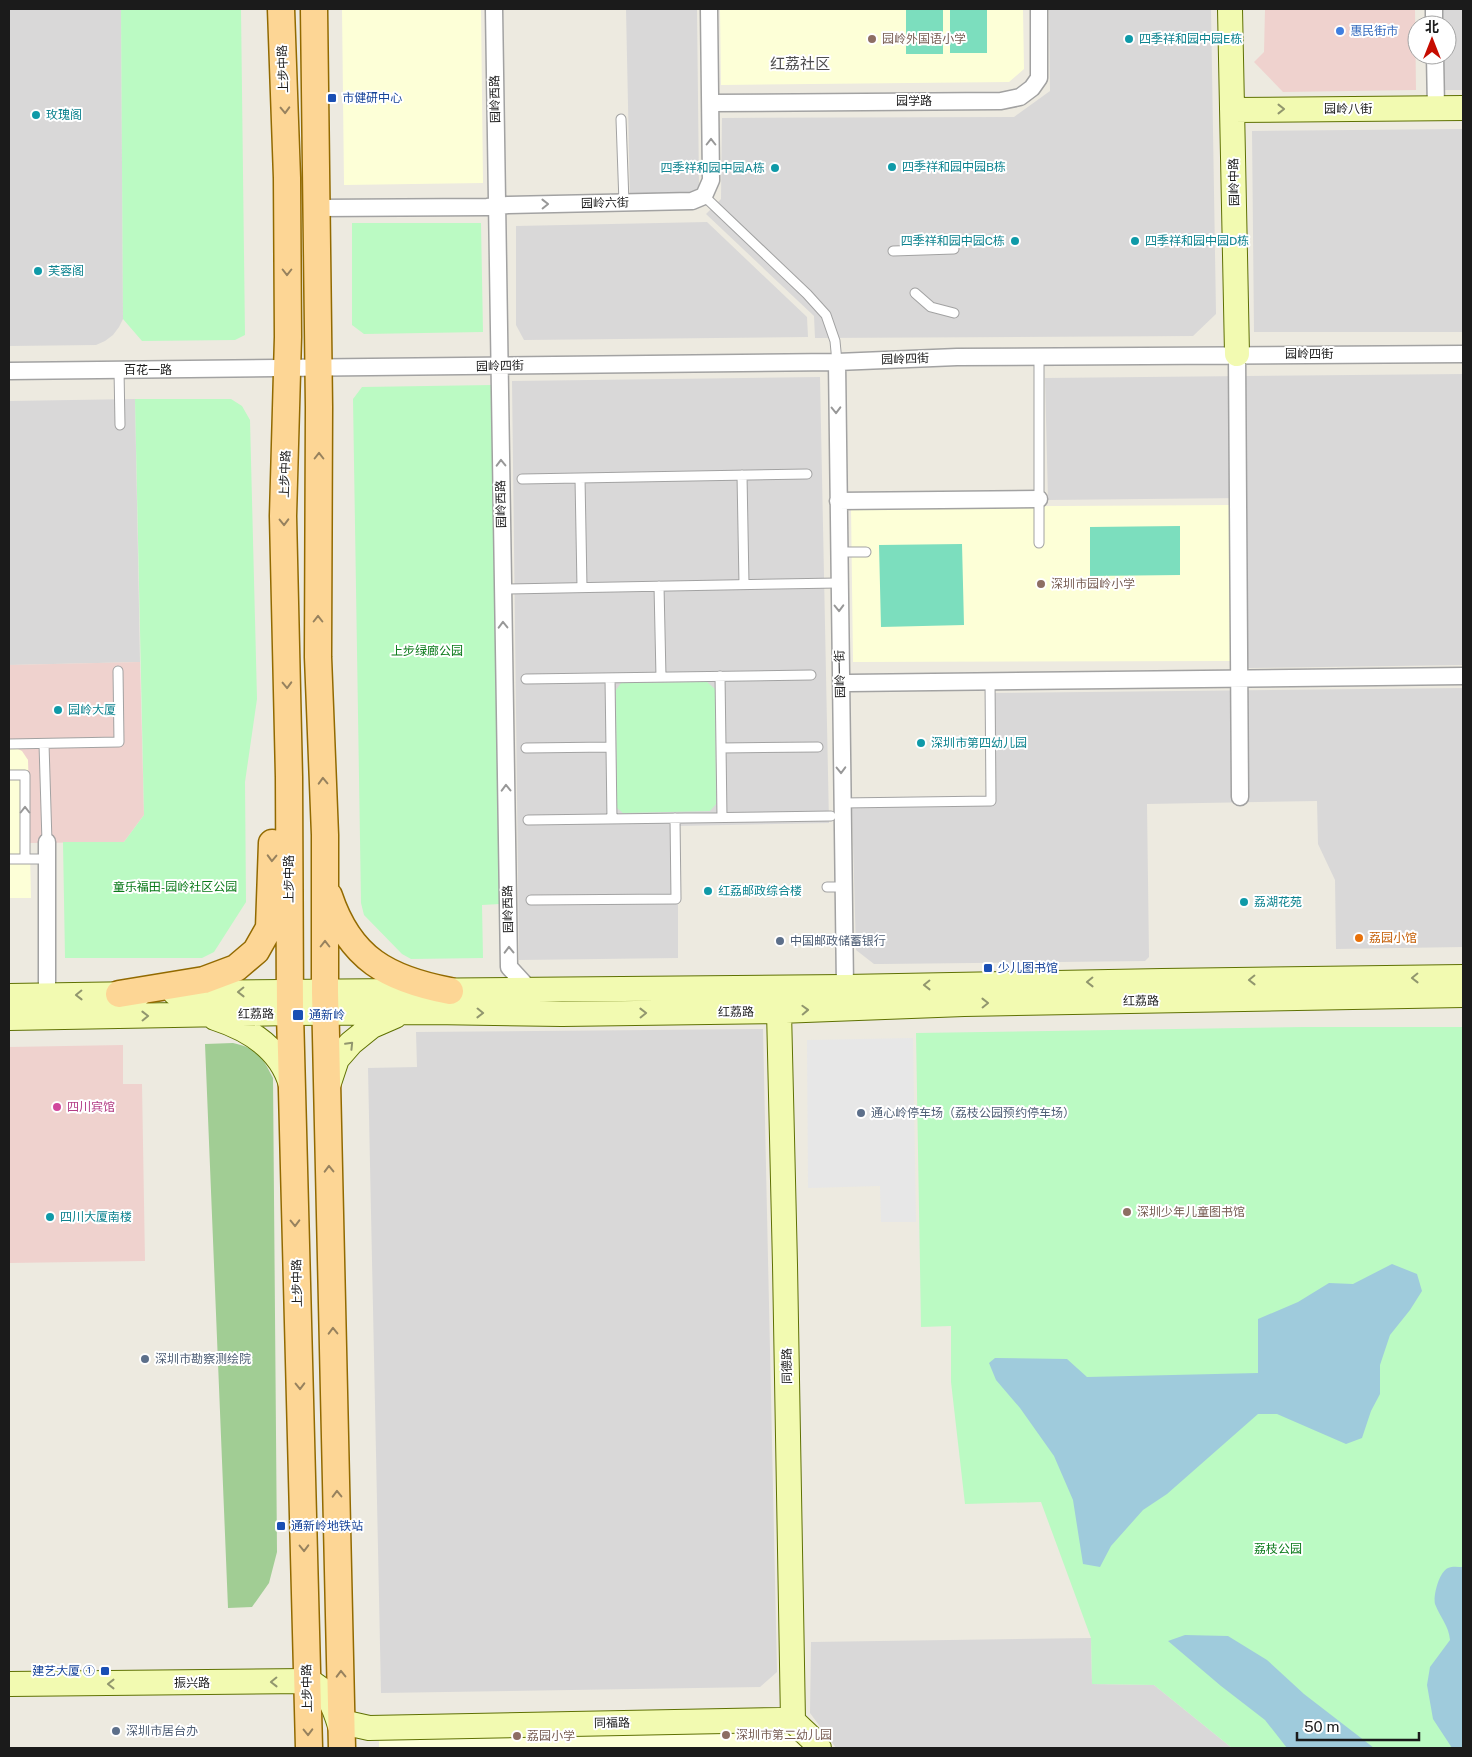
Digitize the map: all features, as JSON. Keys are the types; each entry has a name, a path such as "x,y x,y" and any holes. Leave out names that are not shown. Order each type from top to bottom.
{"main road":[{"name":"上步中路","path":"281,9 287,178 287,369 284,516 289,777 290,1002 308,1748"},
{"path":"314,9 318,368 318,656 325,878 342,1735"},
{"name":"园岭中路","path":"1230,9 1237,354"},
{"name":"园岭八街","path":"1232,110 1463,108"},
{"path":"119,994 204,980 236,968 256,951 269,928 273,836 289,777"},
{"path":"325,878 330,900 340,923 352,941 368,958 381,968 399,977 450,991"},
{"name":"红荔路","path":"326,1003 450,991 1463,977"},
{"name":"红荔路","path":"9,996 119,994 326,1003 432,1012 562,1014 779,1011 964,1004 1463,996"},
{"name":"红荔路","path":"9,1018 201,1015 290,1002"},
{"name":"同德路","path":"779,1011 793,1721"},
{"path":"328,1087 337,1060 352,1043 372,1026 397,1016 432,1012"},
{"path":"201,1015 234,1025 262,1042 282,1063 292,1087"},
{"path":"307,1681 317,1685 334,1705 342,1735"},
{"name":"振兴路","path":"9,1684 307,1681"},
{"path":"793,1721 819,1748"},
{"name":"同福路","path":"342,1735 369,1728 793,1721"}],"street":[{"name":"园岭西路","path":"494,9 509,967 530,991"},
{"path":"704,196 711,180 709,9"},
{"name":"园学路","path":"711,103 1000,101 1020,97 1032,88 1039,78 1039,9"},
{"path":"1434,65 1436,108"},
{"name":"园岭六街","path":"317,208 692,201 704,196"},
{"path":"1237,354 1240,797"},
{"name":"园岭四街","path":"318,368 837,362 957,357 1463,354"},
{"name":"园岭一街","path":"837,362 842,802 835,887 845,987"},
{"name":"百花一路","path":"9,371 318,368"},
{"path":"838,501 1039,499"},
{"path":"849,683 1463,676"},
{"path":"47,850 47,995"}],"lane":[{"path":"621,119 624,203"},
{"path":"704,196 807,294 826,315 835,341 837,362"},
{"path":"893,251 954,250"},
{"path":"915,293 931,307 954,313"},
{"path":"1039,357 1039,543"},
{"path":"119,370 120,425"},
{"path":"522,479 807,474"},
{"path":"742,475 744,584"},
{"path":"580,478 582,588"},
{"path":"838,552 866,552"},
{"path":"503,589 838,582"},
{"path":"658,586 661,677"},
{"path":"9,744 119,742 118,671"},
{"path":"526,679 811,675"},
{"path":"720,676 722,817"},
{"path":"610,678 612,819"},
{"path":"842,802 992,801 990,681"},
{"path":"9,859 25,859 47,850 44,744"},
{"path":"526,748 611,747"},
{"path":"721,748 818,747"},
{"path":"9,775 25,775 25,859"},
{"path":"528,820 831,816"},
{"path":"531,900 676,899 675,818"}],"shaded area":[{"path":"9,9 121,9 123,319 113,335 96,345 9,346"},
{"path":"342,9 481,9 483,183 344,185"},
{"path":"626,9 697,9 699,186 687,201 630,201"},
{"name":"园岭外国语小学","path":"720,9 1023,9 1024,69 1009,82 721,85"},
{"path":"1049,9 1211,9 1216,314 1193,336 815,338 814,316 706,214 721,199 722,118 1014,117 1050,91"},
{"name":"惠民街市","path":"1265,9 1415,9 1415,15 1407,15 1407,65 1416,65 1416,90 1283,92 1254,62 1264,52"},
{"path":"1441,9 1463,9 1463,90 1442,90 1441,65 1457,65 1457,15 1441,15"},
{"path":"1463,129 1463,332 1254,332 1252,131"},
{"path":"707,222 807,317 808,337 524,340 516,325 516,226"},
{"path":"1463,374 1463,665 1245,668 1242,498 1048,500 1045,378"},
{"path":"820,377 829,823 678,826 678,958 519,960 512,381"},
{"path":"135,399 140,662 9,665 9,401"},
{"name":"深圳市园岭小学","path":"1230,505 1230,661 853,662 851,507"},
{"name":"园岭大厦","path":"140,662 144,815 124,842 30,843 28,760 9,747 9,665"},
{"path":"1463,688 1463,947 1336,949 1335,880 1318,844 1317,801 1147,804 1149,957 1145,961 874,964 856,950 852,807 995,805 993,693"},
{"path":"9,747 22,751 28,760 31,898 9,898"},
{"path":"763,1029 777,1672 760,1687 381,1693 368,1068 417,1067 416,1032"},
{"name":"通心岭停车场（荔枝公园预约停车场）","path":"913,1038 916,1222 881,1222 880,1186 808,1188 807,1040"},
{"path":"123,1045 123,1084 142,1084 145,1261 9,1263 9,1047"},
{"path":"1091,1638 1092,1684 1154,1685 1232,1748 836,1748 810,1713 811,1642"},
{"name":"荔园小学","path":"787,1721 807,1748 379,1748 379,1725"}],"green space":[{"path":"121,9 241,9 245,335 235,340 142,341 123,319"},
{"path":"906,9 943,9 943,54 906,54"},
{"path":"950,9 987,9 987,53 950,53"},
{"path":"352,223 481,223 483,332 364,334 352,325"},
{"name":"上步绿廊公园","path":"492,385 500,904 482,905 483,958 411,959 402,954 364,915 361,903 353,399 362,387"},
{"name":"童乐福田-园岭社区公园","path":"135,399 231,399 242,406 250,420 257,699 245,782 246,902 214,952 202,958 65,958 63,842 124,842 144,815"},
{"path":"1180,526 1180,575 1090,576 1090,527"},
{"path":"962,544 964,625 881,627 879,545"},
{"path":"707,682 715,689 716,804 710,811 623,813 617,808 616,690 621,683"},
{"name":"荔枝公园","path":"1303,1027 1463,1027 1463,1748 1232,1748 1154,1685 1092,1684 1091,1638 1041,1502 965,1504 951,1382 951,1326 921,1327 916,1033"},
{"path":"233,1043 249,1048 258,1054 273,1078 277,1552 269,1583 252,1607 228,1608 205,1044"}],"water":[{"path":"1392,1264 1417,1274 1422,1291 1390,1335 1380,1365 1380,1394 1371,1411 1362,1438 1346,1444 1277,1414 1258,1414 1167,1494 1143,1510 1111,1546 1100,1567 1083,1564 1073,1500 1054,1456 1020,1408 996,1380 989,1363 995,1358 1067,1359 1087,1377 1258,1373 1258,1319 1298,1302 1329,1283 1353,1284"},
{"path":"1463,1567 1463,1748 1452,1748 1433,1719 1427,1685 1430,1667 1450,1640 1446,1626 1435,1604 1437,1584 1442,1574 1448,1568"},
{"path":"1185,1635 1228,1636 1267,1660 1304,1694 1374,1748 1287,1748 1265,1720 1168,1641"}],"place":[{"name":"惠民街市","path":"1340,31"},
{"name":"园岭外国语小学","path":"872,39"},
{"name":"四季祥和园中园E栋","path":"1129,39"},
{"name":"市健研中心","path":"332,98"},
{"name":"玫瑰阁","path":"36,115"},
{"name":"四季祥和园中园B栋","path":"892,167"},
{"name":"四季祥和园中园A栋","path":"775,168"},
{"name":"四季祥和园中园C栋","path":"1015,241"},
{"name":"四季祥和园中园D栋","path":"1135,241"},
{"name":"芙蓉阁","path":"38,271"},
{"name":"深圳市园岭小学","path":"1041,584"},
{"name":"园岭大厦","path":"58,710"},
{"name":"深圳市第四幼儿园","path":"921,743"},
{"name":"红荔邮政综合楼","path":"708,891"},
{"name":"荔湖花苑","path":"1244,902"},
{"name":"荔园小馆","path":"1359,938"},
{"name":"中国邮政储蓄银行","path":"780,941"},
{"name":"少儿图书馆","path":"988,968"},
{"name":"通新岭","path":"298,1015"},
{"name":"四川宾馆","path":"57,1107"},
{"name":"通心岭停车场（荔枝公园预约停车场）","path":"861,1113"},
{"name":"深圳少年儿童图书馆","path":"1127,1212"},
{"name":"四川大厦南楼","path":"50,1217"},
{"name":"深圳市勘察测绘院","path":"145,1359"},
{"name":"通新岭地铁站","path":"281,1526"},
{"name":"建艺大厦 ①","path":"105,1671"},
{"name":"深圳市居台办","path":"116,1731"},
{"name":"深圳市第二幼儿园","path":"726,1735"},
{"name":"荔园小学","path":"517,1736"}],"district":[{"name":"红荔社区","path":"800,63"}]}
